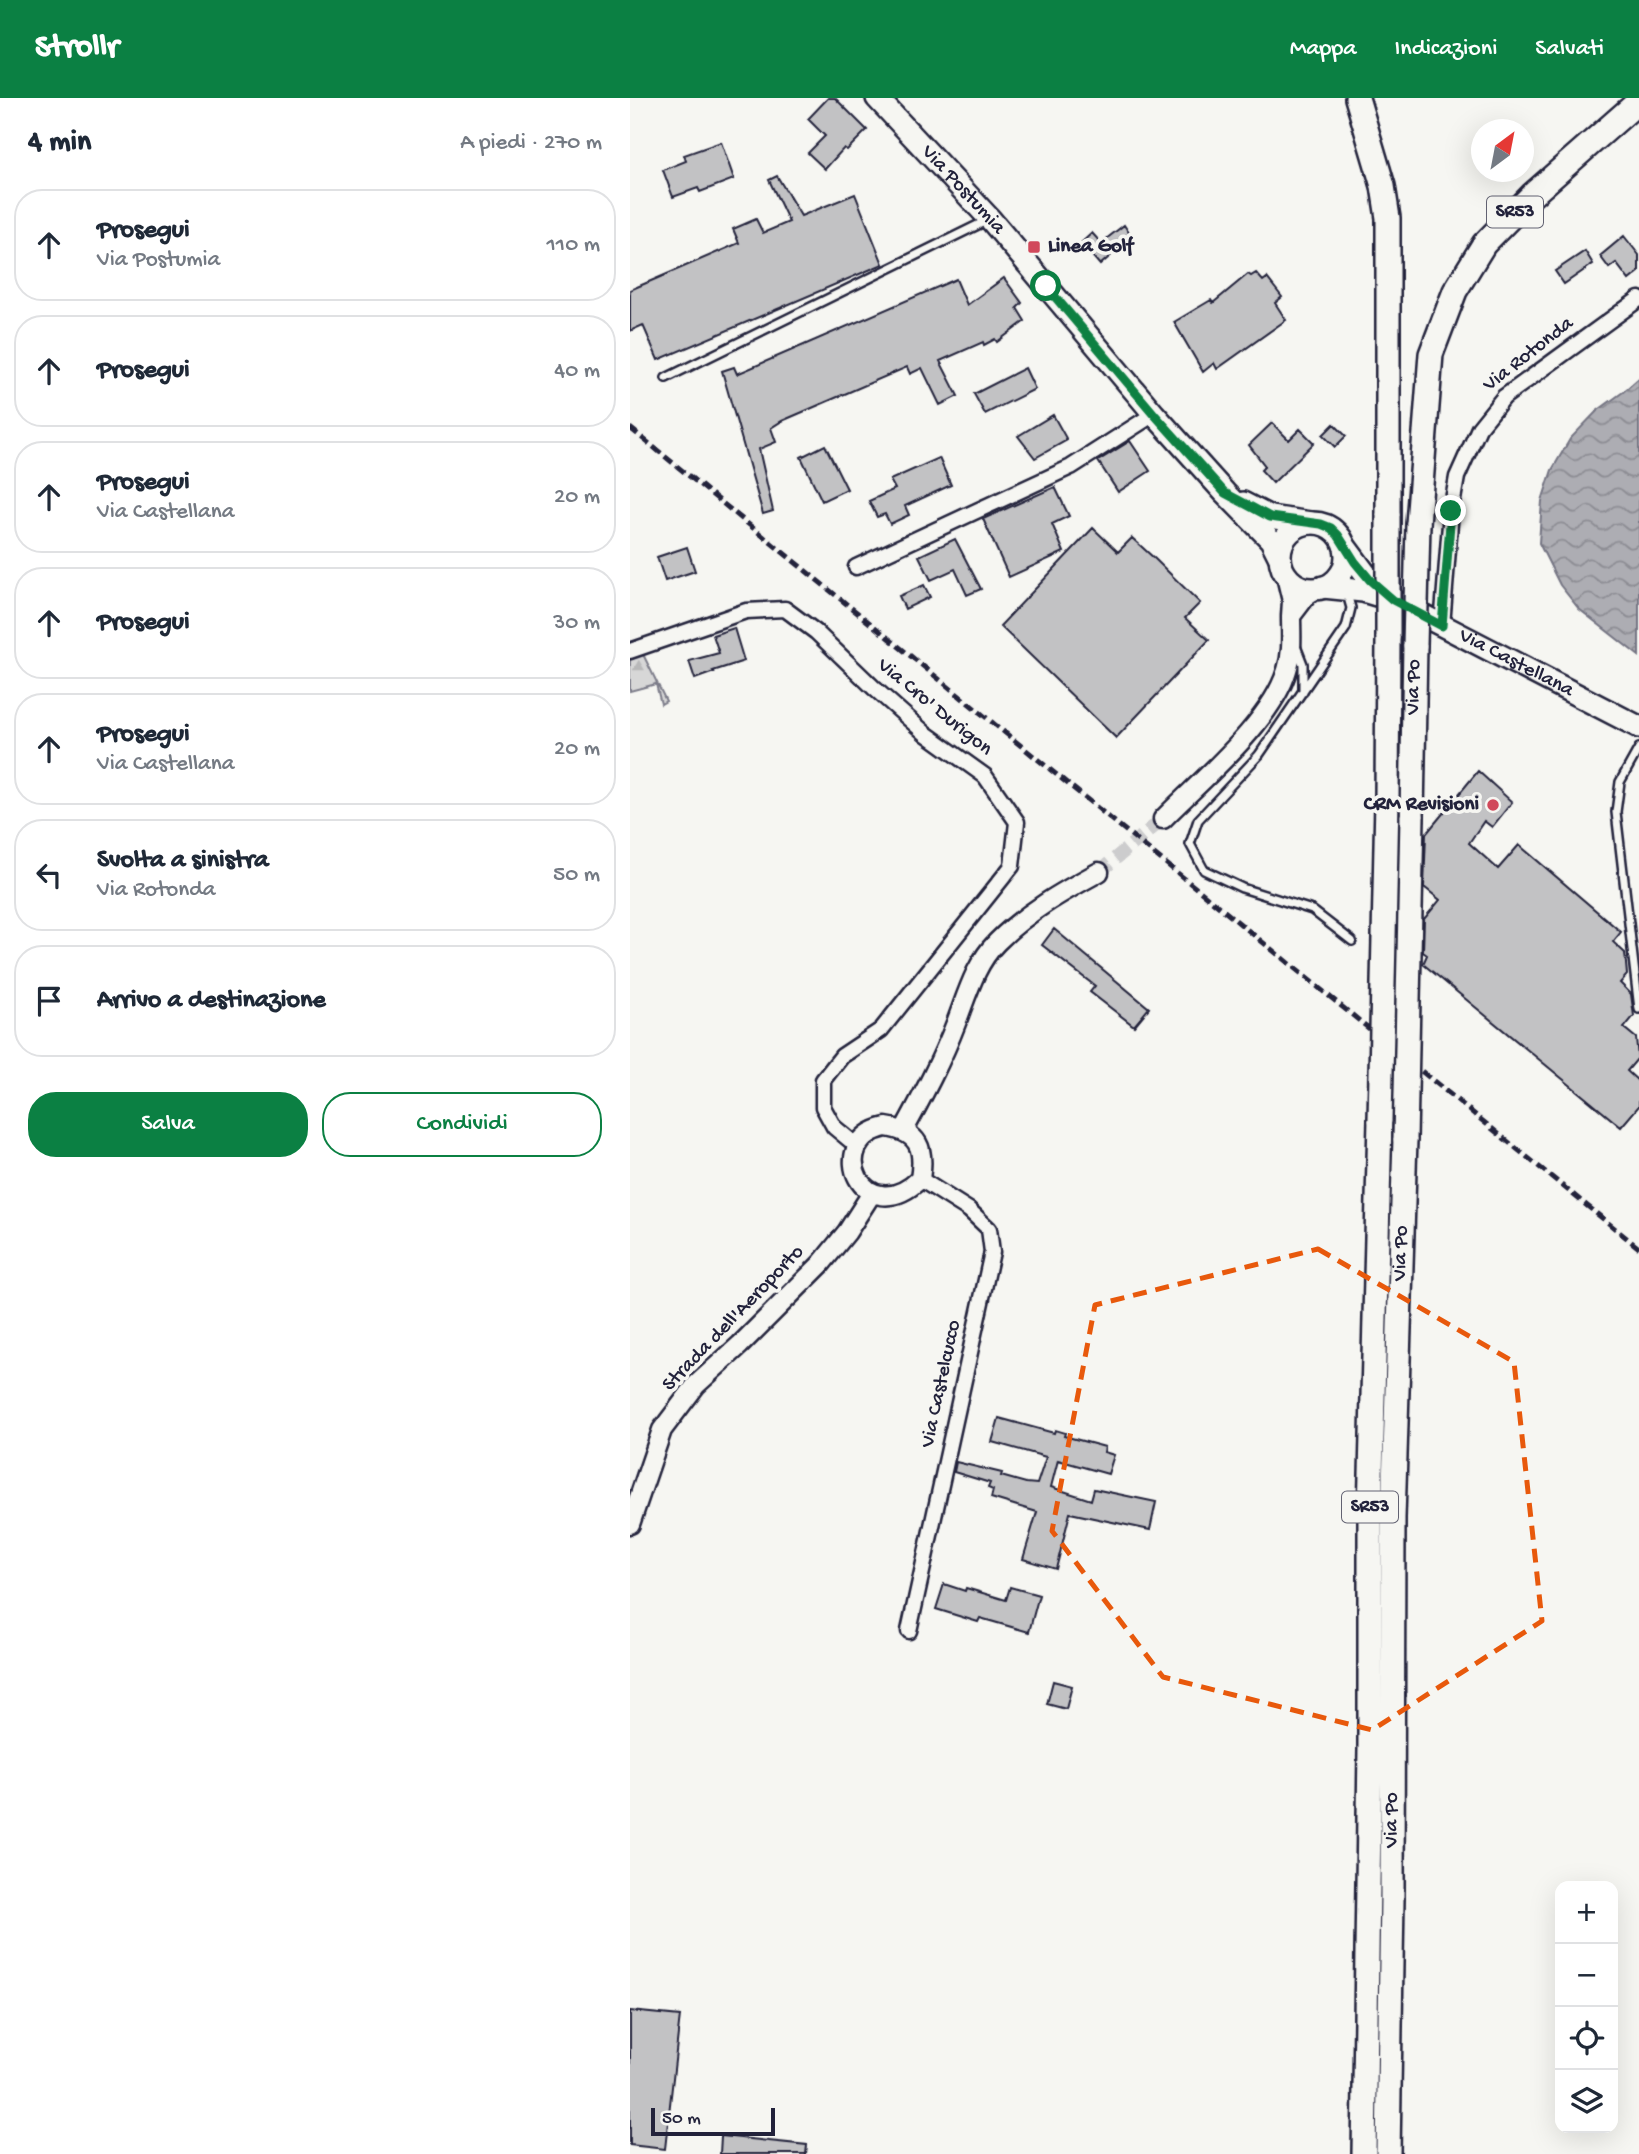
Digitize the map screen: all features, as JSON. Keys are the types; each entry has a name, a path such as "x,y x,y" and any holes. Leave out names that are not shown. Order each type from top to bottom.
{"highway":[{"name":"Via Po","path":"1357,98 1383,186 1388,218 1387,800 1370,1514 1370,1789 1364,2154"},
{"name":"Via Po","path":"1388,2154 1393,1518 1405,1139 1418,524 1431,354 1455,291 1483,244 1531,195 1639,101"}],"main road":[{"name":"Via Postumia","path":"877,98 990,219 1154,414 1271,540 1283,567"},
{"path":"1225,493 1270,517 1331,528 1370,580 1393,600"},
{"path":"1311,523 1300,526 1285,539 1283,567 1302,587 1327,588 1393,600"},
{"path":"1327,588 1345,565 1343,544"},
{"name":"Via Castellana","path":"1393,600 1639,727"}],"street":[{"name":"Via Rotonda","path":"1442,626 1451,511 1457,477 1479,428 1504,397 1639,299"},
{"path":"856,567 1071,467 1154,414"},
{"path":"1163,819 1266,712 1283,682 1291,652 1292,601 1283,567"},
{"path":"1291,625 1307,596 1327,588"},
{"name":"Via Cro' Durigon","path":"630,651 747,611 785,609 816,632 925,733 985,776 1017,822 1012,866 881,1030 842,1056 823,1080 822,1107 834,1127 857,1146"},
{"path":"904,1130 951,1035 971,981 995,943 1041,904 1099,872"},
{"path":"886,1127 904,1130 917,1143 922,1154 920,1180 904,1193 894,1196 883,1197 872,1193 863,1186 853,1167 857,1146 864,1136 874,1130 886,1127"},
{"name":"Via Castelcucco","path":"909,1632 992,1252 989,1229 969,1210 920,1180"},
{"name":"Strada dell'Aeroporto","path":"630,1524 662,1430 696,1385 821,1264 847,1232 872,1193"}],"lane":[{"path":"666,378 990,219"},
{"path":"1327,588 1347,593 1351,615 1346,628 1259,755 1199,820 1190,844 1204,870 1242,888 1312,910 1352,941"},
{"path":"1291,625 1303,664 1303,693"},
{"path":"1639,748 1620,782 1616,812 1639,1009"}],"highlighted area":[{"path":"1318,1249 1514,1362 1542,1621 1372,1730 1163,1677 1052,1531 1095,1305"}],"green space":[{"path":"638,644 666,701 661,704 656,684 630,691 630,647"}],"water":[{"path":"1639,378 1639,656 1579,609 1560,585 1539,543 1542,501 1552,470 1570,439 1597,411"}],"building":[{"path":"828,98 835,98 867,130 847,150 844,148 825,169 808,153 825,136 808,119"},
{"path":"721,142 734,179 700,192 698,188 673,197 663,170 686,161 684,155"},
{"path":"777,176 801,216 855,194 883,264 658,360 643,325 630,331 630,290 739,243 733,229 756,219 763,233 789,222 769,180"},
{"path":"1124,225 1132,237 1100,265 1081,243 1092,233 1101,243"},
{"path":"1624,236 1639,255 1639,272 1629,280 1616,263 1609,268 1600,256"},
{"path":"1585,251 1593,264 1564,284 1555,271"},
{"path":"1256,273 1263,281 1267,278 1282,297 1275,303 1286,320 1217,369 1214,363 1203,372 1174,322 1211,300 1213,303 1248,274 1251,276"},
{"path":"1004,278 1022,303 1017,308 1025,321 997,342 995,339 984,345 983,342 940,361 958,396 940,405 922,368 910,374 907,367 771,428 776,442 759,449 773,511 763,514 722,371 734,367 737,374 956,279 967,305"},
{"path":"1025,368 1035,389 985,414 974,394"},
{"path":"1053,415 1067,440 1035,458 1018,436"},
{"path":"1272,423 1289,440 1300,429 1314,443 1273,483 1261,470 1265,466 1249,445"},
{"path":"1334,424 1346,436 1335,447 1323,435"},
{"path":"1130,441 1150,471 1118,492 1098,461"},
{"path":"825,445 847,489 822,501 801,457"},
{"path":"939,458 951,485 905,506 909,515 890,524 885,514 877,517 869,501 895,489 890,480"},
{"path":"1055,487 1069,516 1052,524 1064,552 1009,577 983,519"},
{"path":"1093,528 1118,552 1132,538 1155,559 1200,603 1185,618 1209,640 1116,738 1000,626"},
{"path":"955,539 981,589 967,595 955,569 931,580 919,556"},
{"path":"687,547 695,571 665,581 657,557"},
{"path":"924,585 930,597 905,609 899,596"},
{"path":"734,628 744,661 695,679 689,661 719,653 713,635"},
{"path":"1478,771 1512,802 1492,827 1484,821 1469,843 1498,869 1519,845 1621,932 1613,942 1625,953 1627,975 1620,983 1631,994 1634,1016 1624,1028 1636,1038 1638,1058 1627,1071 1639,1082 1639,1106 1621,1127 1423,964 1427,955 1423,952 1424,919 1440,900 1424,887 1426,834"},
{"path":"1054,929 1149,1008 1134,1026 1090,992 1095,986 1042,945"},
{"path":"999,1418 1054,1433 1055,1430 1065,1433 1064,1436 1105,1447 1104,1452 1114,1455 1108,1474 1058,1460 1051,1487 1091,1500 1094,1489 1156,1502 1150,1530 1070,1513 1056,1569 1023,1559 1037,1512 991,1498 993,1490 988,1488 990,1483 954,1472 956,1462 1037,1484 1046,1457 992,1442"},
{"path":"944,1584 1006,1600 1010,1587 1039,1595 1029,1632 980,1618 978,1622 936,1609"},
{"path":"1053,1681 1072,1686 1066,1709 1047,1704"},
{"path":"630,2011 680,2016 665,2149 630,2145"},
{"path":"721,2136 807,2145 806,2154 720,2154"}],"tunnel":[{"path":"1099,872 1163,819"}],"railway":[{"path":"630,428 1639,1248"}],"place":[{"name":"Linea Golf","path":"1034,247"},
{"name":"CRM Revisioni","path":"1493,805"}],"route":[{"path":"1046,286 1225,493 1270,517 1321,524 1331,528 1370,580 1393,600 1442,626 1451,511"}]}
